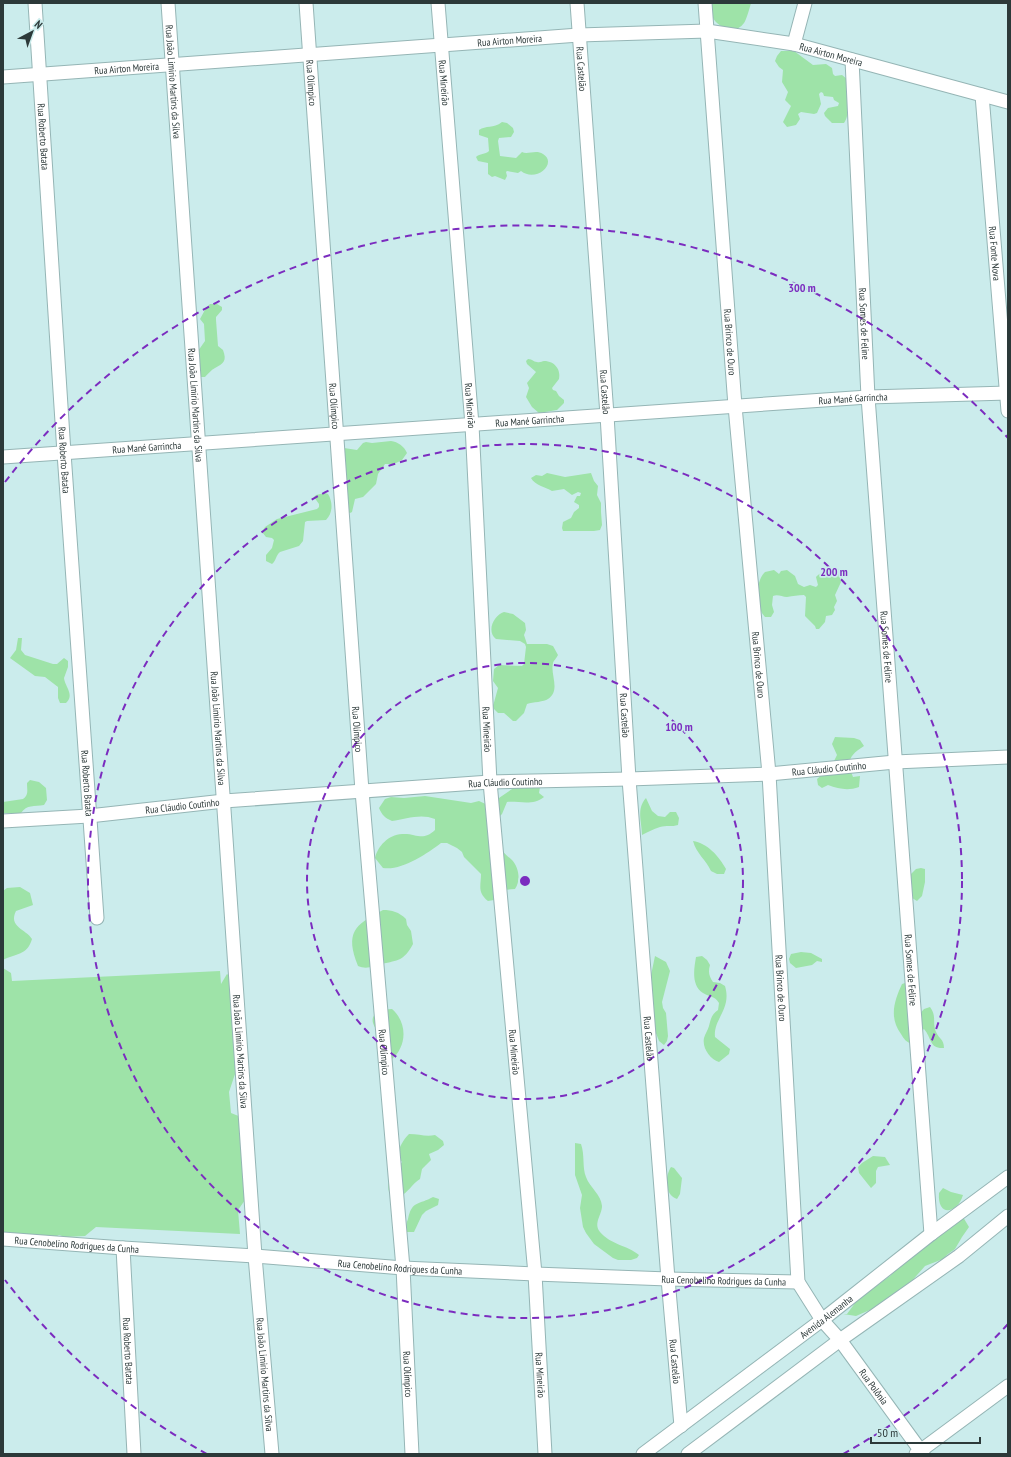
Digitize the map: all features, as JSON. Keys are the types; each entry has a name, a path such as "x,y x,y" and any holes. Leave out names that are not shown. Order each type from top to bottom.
{"street":[{"name":"Rua Roberto Batata","path":"35,3 64,453 97,918"},
{"name":"Rua João Limirio Martins da Silva","path":"168,3 224,801 254,1256 272,1454"},
{"name":"Rua Olímpico","path":"306,3 362,791 403,1268 412,1454"},
{"name":"Rua Mineirão","path":"438,3 440,45 472,424 490,782 535,1274 545,1454"},
{"name":"Rua Castelão","path":"577,3 607,415 629,779 681,1426"},
{"name":"Rua Brinco de Ouro","path":"705,3 735,406 768,774 798,1282 822,1320"},
{"path":"794,44 805,3"},
{"name":"Rua Airton Moreira","path":"3,77 579,35 707,31 794,44 1008,102"},
{"name":"Rua Somes de Feline","path":"852,60 868,397 931,1234"},
{"name":"Rua Fonte Nova","path":"982,95 1008,411"},
{"name":"Rua Mané Garrincha","path":"3,457 868,397 1007,393"},
{"name":"Rua Cláudio Coutinho","path":"3,821 89,816 224,801 490,782 768,774 895,762 1008,757"},
{"name":"Avenida Alemanha","path":"643,1454 822,1320 931,1234 1008,1177"},
{"path":"688,1454 840,1340 959,1256 1008,1216"},
{"name":"Rua Cenobelino Rodrigues da Cunha","path":"3,1239 403,1268 668,1279 798,1282"},
{"name":"Rua Roberto Batata","path":"123,1248 134,1454"},
{"name":"Rua Polônia","path":"822,1320 840,1340 920,1453"},
{"path":"920,1453 1008,1386"}],"green space":[{"path":"712,3 751,3 744,23 739,28 726,29 720,26 712,16"},
{"path":"781,51 794,51 813,65 826,64 832,68 835,76 842,75 847,79 848,108 844,123 832,123 825,116 824,113 828,108 838,106 839,103 834,100 833,97 824,96 821,92 819,94 821,104 817,113 801,112 798,114 800,119 796,125 787,127 783,122 791,106 785,100 788,92 782,82 783,70 775,61"},
{"path":"502,122 507,123 513,128 514,132 511,137 499,138 500,156 516,158 522,152 540,153 547,158 548,162 547,166 543,170 533,175 521,171 518,173 507,171 505,180 495,176 492,177 488,174 488,163 478,161 476,157 489,151 488,138 479,135 479,130 496,126"},
{"path":"210,304 217,304 222,307 222,310 216,317 216,320 218,346 223,350 225,359 223,363 212,370 205,377 201,377 198,351 205,341 204,324 200,319"},
{"path":"528,359 535,362 548,361 554,364 558,369 559,379 552,388 564,400 564,403 557,410 539,413 532,407 526,397 529,388 527,383 536,372 527,364 526,361"},
{"path":"391,441 396,442 404,448 407,453 402,460 394,464 385,464 378,474 376,484 363,497 355,499 352,512 350,513 344,511 344,448 357,450 363,443 366,442 372,443"},
{"path":"547,473 565,477 591,473 598,486 597,495 601,503 602,525 600,530 563,531 563,522 571,518 574,512 579,508 579,505 574,502 577,496 580,496 581,493 578,492 572,495 564,489 552,491 538,484 531,478 536,475 542,476"},
{"path":"325,493 330,497 331,504 331,511 326,520 305,522 303,541 299,546 280,552 272,564 266,561 266,555 272,548 274,540 266,537 262,532 265,527 277,519 317,509 319,504 314,497"},
{"path":"834,568 837,568 842,573 840,579 841,582 835,595 837,601 834,607 835,610 832,615 826,616 825,622 819,629 816,629 805,616 806,597 804,595 787,597 777,595 773,596 772,605 774,612 771,617 765,617 759,607 758,588 759,582 765,572 774,570 779,574 781,571 787,570 795,576 798,584 804,587 810,585 816,587 818,585 816,577 819,574 830,572"},
{"path":"504,612 513,614 525,623 526,630 524,635 527,644 547,644 553,646 558,655 552,668 555,687 552,695 546,700 527,704 524,713 516,721 513,721 504,713 498,713 493,706 498,688 493,681 494,669 499,665 522,666 524,664 526,647 525,644 520,641 496,639 493,636 492,624 497,616"},
{"path":"18,638 22,638 21,650 25,655 53,664 57,664 64,658 68,661 68,667 64,678 70,697 66,703 60,703 58,698 58,687 45,677 35,676 10,658 16,650"},
{"path":"835,737 854,738 860,740 864,746 855,752 850,762 853,777 860,776 859,787 844,789 828,785 822,788 818,785 817,779 831,767 837,755 832,744"},
{"path":"30,780 39,782 46,788 47,800 44,805 28,807 21,813 3,813 3,802 23,799 26,796 27,783"},
{"path":"515,787 540,787 539,793 544,797 540,800 531,802 507,802 502,814 497,819 502,848 504,853 512,860 518,870 519,878 515,889 503,890 494,900 488,901 482,895 480,889 481,874 464,857 462,852 447,843 441,843 414,861 398,867 383,868 375,858 381,845 392,836 407,834 426,836 435,830 435,819 430,817 414,817 392,821 387,819 379,808 385,799 391,797 404,798 425,796 471,803 479,801 490,806 496,804 499,798"},
{"path":"646,798 652,811 658,816 665,817 670,812 676,812 679,818 678,825 660,827 642,835 640,811"},
{"path":"693,841 708,847 720,859 726,869 724,874 717,874 711,871 696,849"},
{"path":"916,869 925,869 925,882 922,896 917,901 912,898 909,876"},
{"path":"20,887 30,893 33,905 16,911 14,921 32,939 24,951 3,960 3,891 7,888"},
{"path":"383,910 395,912 406,919 407,925 411,931 413,944 407,954 400,959 364,968 358,966 352,945 355,931 365,920"},
{"path":"801,952 811,953 822,959 822,962 817,961 812,965 796,968 790,963 789,959 791,954"},
{"path":"655,956 666,962 670,971 662,1002 666,1013 668,1036 664,1045 659,1041 654,1028 650,980"},
{"path":"702,956 710,965 709,974 713,982 720,983 725,986 726,1001 715,1031 715,1037 730,1049 729,1054 719,1062 707,1053 704,1046 704,1036 709,1028 712,1017 718,1010 719,1003 714,998 699,990 695,981 694,976 696,957"},
{"path":"3,968 11,973 12,981 220,971 221,984 227,974 234,980 238,1065 229,1092 231,1113 241,1117 245,1200 238,1210 240,1234 96,1227 85,1236 65,1237 59,1235 53,1238 3,1236"},
{"path":"908,982 916,1018 924,1009 930,1007 934,1016 936,1032 944,1045 944,1048 939,1048 933,1045 924,1029 919,1033 912,1044 905,1040 897,1028 894,1016 895,1003 902,984"},
{"path":"392,1009 401,1021 404,1035 400,1049 391,1060 380,1033 376,1030 373,1024 373,1020 374,1016 379,1012"},
{"path":"409,1134 429,1136 435,1135 443,1141 444,1145 438,1150 429,1154 431,1160 422,1169 420,1179 399,1197 389,1192 388,1187 390,1179 402,1162 397,1155 402,1143"},
{"path":"575,1143 581,1144 586,1177 600,1198 602,1209 597,1225 598,1229 609,1240 639,1255 637,1258 631,1260 618,1260 613,1258 594,1244 586,1233 583,1227 580,1208 582,1195 575,1175"},
{"path":"873,1156 885,1157 890,1165 878,1167 876,1171 876,1183 871,1188 859,1173 858,1167"},
{"path":"671,1167 674,1168 682,1178 680,1194 677,1199 670,1194 667,1185"},
{"path":"943,1188 963,1195 957,1206 953,1209 944,1209 941,1206 939,1201 939,1193"},
{"path":"433,1197 439,1199 438,1205 426,1211 422,1215 414,1232 407,1232 406,1227 410,1213 414,1206"},
{"path":"963,1217 969,1227 955,1249 943,1259 925,1266 910,1283 879,1306 856,1316 843,1314 847,1314 858,1299 890,1276 902,1263"}]}
